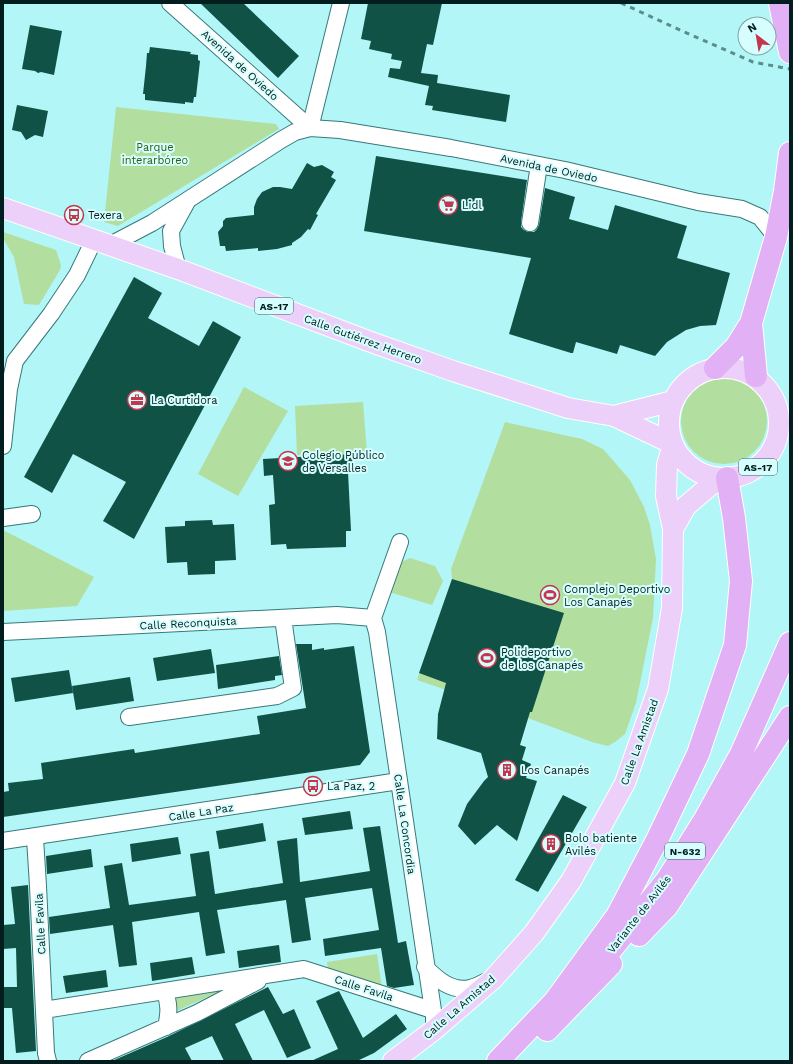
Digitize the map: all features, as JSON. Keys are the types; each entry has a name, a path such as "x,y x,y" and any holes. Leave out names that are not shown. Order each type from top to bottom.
{"highway":[{"path":"780,3 790,52"},
{"path":"715,368 736,347 751,323 776,237 785,191 790,153"},
{"path":"751,323 756,376"},
{"path":"498,1061 555,1001 617,916 658,838 698,754 735,645 741,582 734,518 723,478"},
{"name":"Variante de Avilés","path":"516,1061 542,1036 671,874 706,819 740,754 790,643"},
{"path":"542,1036 667,906 790,717"}],"main road":[{"name":"Calle Gutiérrez Herrero","path":"3,208 178,269 371,342 446,368 568,408 614,416"},
{"name":"AS-17","path":"727,367 738,369 756,376 782,398 778,409 783,437 767,458 759,466 749,472 739,476 723,478 701,473 685,462 673,444 669,431 669,418 673,401 682,386 695,375 715,368 727,367"},
{"name":"AS-17","path":"614,416 673,401"},
{"name":"AS-17","path":"614,416 673,444"},
{"name":"Calle La Amistad","path":"394,1061 434,1030 493,978 534,933 570,881 625,784 659,682 672,608 673,529 666,496 667,465 673,444"},
{"name":"Calle La Amistad","path":"673,529 686,506 723,478"}],"street":[{"name":"Avenida de Oviedo","path":"170,3 310,128"},
{"path":"310,128 341,3"},
{"name":"Avenida de Oviedo","path":"102,242 152,223 281,140 295,132 310,128 340,130 451,148 539,165 698,202 742,209 760,217 776,237"},
{"path":"530,223 539,165"},
{"name":"Avenida de Oviedo","path":"178,269 172,246 171,231 189,198"},
{"path":"3,446 9,389 16,361 102,242"},
{"path":"3,518 32,514"},
{"path":"373,618 400,542"},
{"name":"Calle Reconquista","path":"3,632 337,615 373,618"},
{"path":"129,717 276,696 293,688 283,618"},
{"name":"Calle La Concordia","path":"373,618 377,632 434,1030"},
{"name":"Calle La Paz","path":"3,841 35,838 399,781"},
{"name":"Calle Favila","path":"35,838 46,1053 48,1061"},
{"path":"425,967 437,979 455,988 470,988 493,978"},
{"name":"Calle Favila","path":"44,1010 304,969 432,1010"},
{"name":"Calle Favila","path":"88,1061 197,1012 271,974"},
{"path":"164,991 169,1006 166,1026"}],"green space":[{"name":"Parque interarbóreo","path":"116,107 276,124 279,129 118,226 104,222"},
{"path":"3,232 56,250 61,265 60,270 39,305 24,304 14,257 3,238"},
{"path":"724,378 741,381 755,390 764,404 767,421 764,438 755,452 741,461 724,464 707,461 693,452 684,438 681,421 684,404 693,390 707,381"},
{"path":"244,387 288,411 238,496 198,474"},
{"path":"363,402 367,453 297,455 295,406"},
{"name":"Complejo Deportivo Los Canapés","path":"505,422 582,439 603,449 630,480 644,507 650,525 656,559 653,618 636,703 625,734 608,746 592,742 520,715 417,680 452,579 451,569"},
{"path":"5,531 94,577 77,606 3,611 3,534"},
{"path":"410,558 435,566 443,581 432,605 389,592 401,562"},
{"path":"377,954 382,988 328,970 327,962"},
{"path":"225,989 174,1012 173,994"}],"building":[{"path":"200,3 243,3 299,56 278,78"},
{"path":"368,3 442,3 433,45 427,44 421,73 438,75 437,83 510,95 506,122 432,110 433,106 425,105 429,86 388,77 390,68 400,69 402,61 391,59 392,54 369,49 371,41 361,39"},
{"path":"30,25 62,31 54,75 22,69"},
{"path":"150,47 191,52 190,54 198,55 198,60 200,61 196,97 194,97 193,103 185,102 185,104 145,100 145,94 143,94 147,53 149,53"},
{"path":"17,105 48,111 43,137 35,135 26,140 21,132 12,130"},
{"path":"376,156 527,180 521,227 528,232 534,232 539,225 545,188 575,197 569,219 608,230 615,205 687,226 677,258 730,273 716,325 700,326 686,330 667,342 655,356 620,345 617,354 576,342 573,353 571,353 509,334 531,258 364,231"},
{"path":"307,163 314,167 322,165 334,172 331,177 336,180 316,214 318,215 310,230 308,229 301,237 292,243 292,245 277,249 258,251 258,248 226,251 225,246 220,246 218,232 223,226 223,221 226,218 254,215 254,207 262,192 273,187 292,189"},
{"name":"La Curtidora","path":"134,277 162,293 148,318 199,346 213,321 241,337 134,539 103,521 126,482 73,454 52,493 24,477"},
{"path":"352,454 353,472 348,472 351,531 346,531 346,547 287,549 286,544 271,545 269,505 275,504 273,475 264,476 263,459"},
{"path":"212,520 213,525 234,524 236,560 215,561 215,574 188,575 187,562 167,563 165,527 185,526 185,521"},
{"path":"452,579 564,613 520,745 526,747 522,760 531,764 526,778 537,781 517,841 497,825 475,845 458,826 467,804 488,777 481,753 437,739 438,714 446,683 419,673"},
{"path":"296,644 312,644 312,650 354,646 370,752 360,765 3,817 3,792 9,791 8,783 43,779 41,763 134,749 135,753 260,734 257,716 306,708"},
{"path":"211,649 215,673 157,681 153,658"},
{"path":"279,656 282,675 275,676 275,680 218,689 216,665"},
{"path":"69,670 73,693 15,702 11,678"},
{"path":"130,677 134,701 76,710 72,686"},
{"name":"Bolo batiente Avilés","path":"563,795 587,807 538,892 515,880"},
{"path":"350,811 353,829 305,835 302,818"},
{"path":"263,823 266,841 219,849 216,831"},
{"path":"380,826 398,943 406,941 414,985 394,988 387,986 381,948 325,956 323,939 379,930 372,888 305,898 311,940 292,943 286,900 217,910 225,953 206,956 199,912 132,922 137,965 119,967 113,925 50,934 49,917 110,908 104,866 122,863 129,905 196,896 190,854 209,851 215,894 283,883 277,841 297,838 300,882 370,871 363,828"},
{"path":"178,837 181,854 132,862 130,844"},
{"path":"91,849 93,867 47,874 46,856"},
{"path":"28,885 36,1051 16,1053 12,1008 3,1008 3,987 17,987 16,948 3,949 3,925 15,924 11,887"},
{"path":"279,945 281,962 239,968 237,951"},
{"path":"192,957 195,974 152,981 150,963"},
{"path":"106,970 108,987 66,993 63,976"},
{"path":"268,987 283,1014 294,1009 311,1048 287,1058 264,1010 235,1024 253,1061 224,1061 212,1036 185,1048 192,1061 112,1061 167,1037"},
{"path":"339,991 363,1038 396,1014 407,1029 374,1053 357,1061 311,1061 338,1049 316,1001"}],"railway":[{"path":"621,3 753,62 790,69"}],"place":[{"name":"Lidl","path":"448,205"},
{"name":"Texera","path":"74,215"},
{"name":"La Curtidora","path":"137,400"},
{"name":"Colegio Público de Versalles","path":"288,461"},
{"name":"Complejo Deportivo Los Canapés","path":"550,595"},
{"name":"Polideportivo de los Canapés","path":"487,658"},
{"name":"Los Canapés","path":"507,770"},
{"name":"La Paz, 2","path":"313,786"},
{"name":"Bolo batiente Avilés","path":"551,844"}]}
